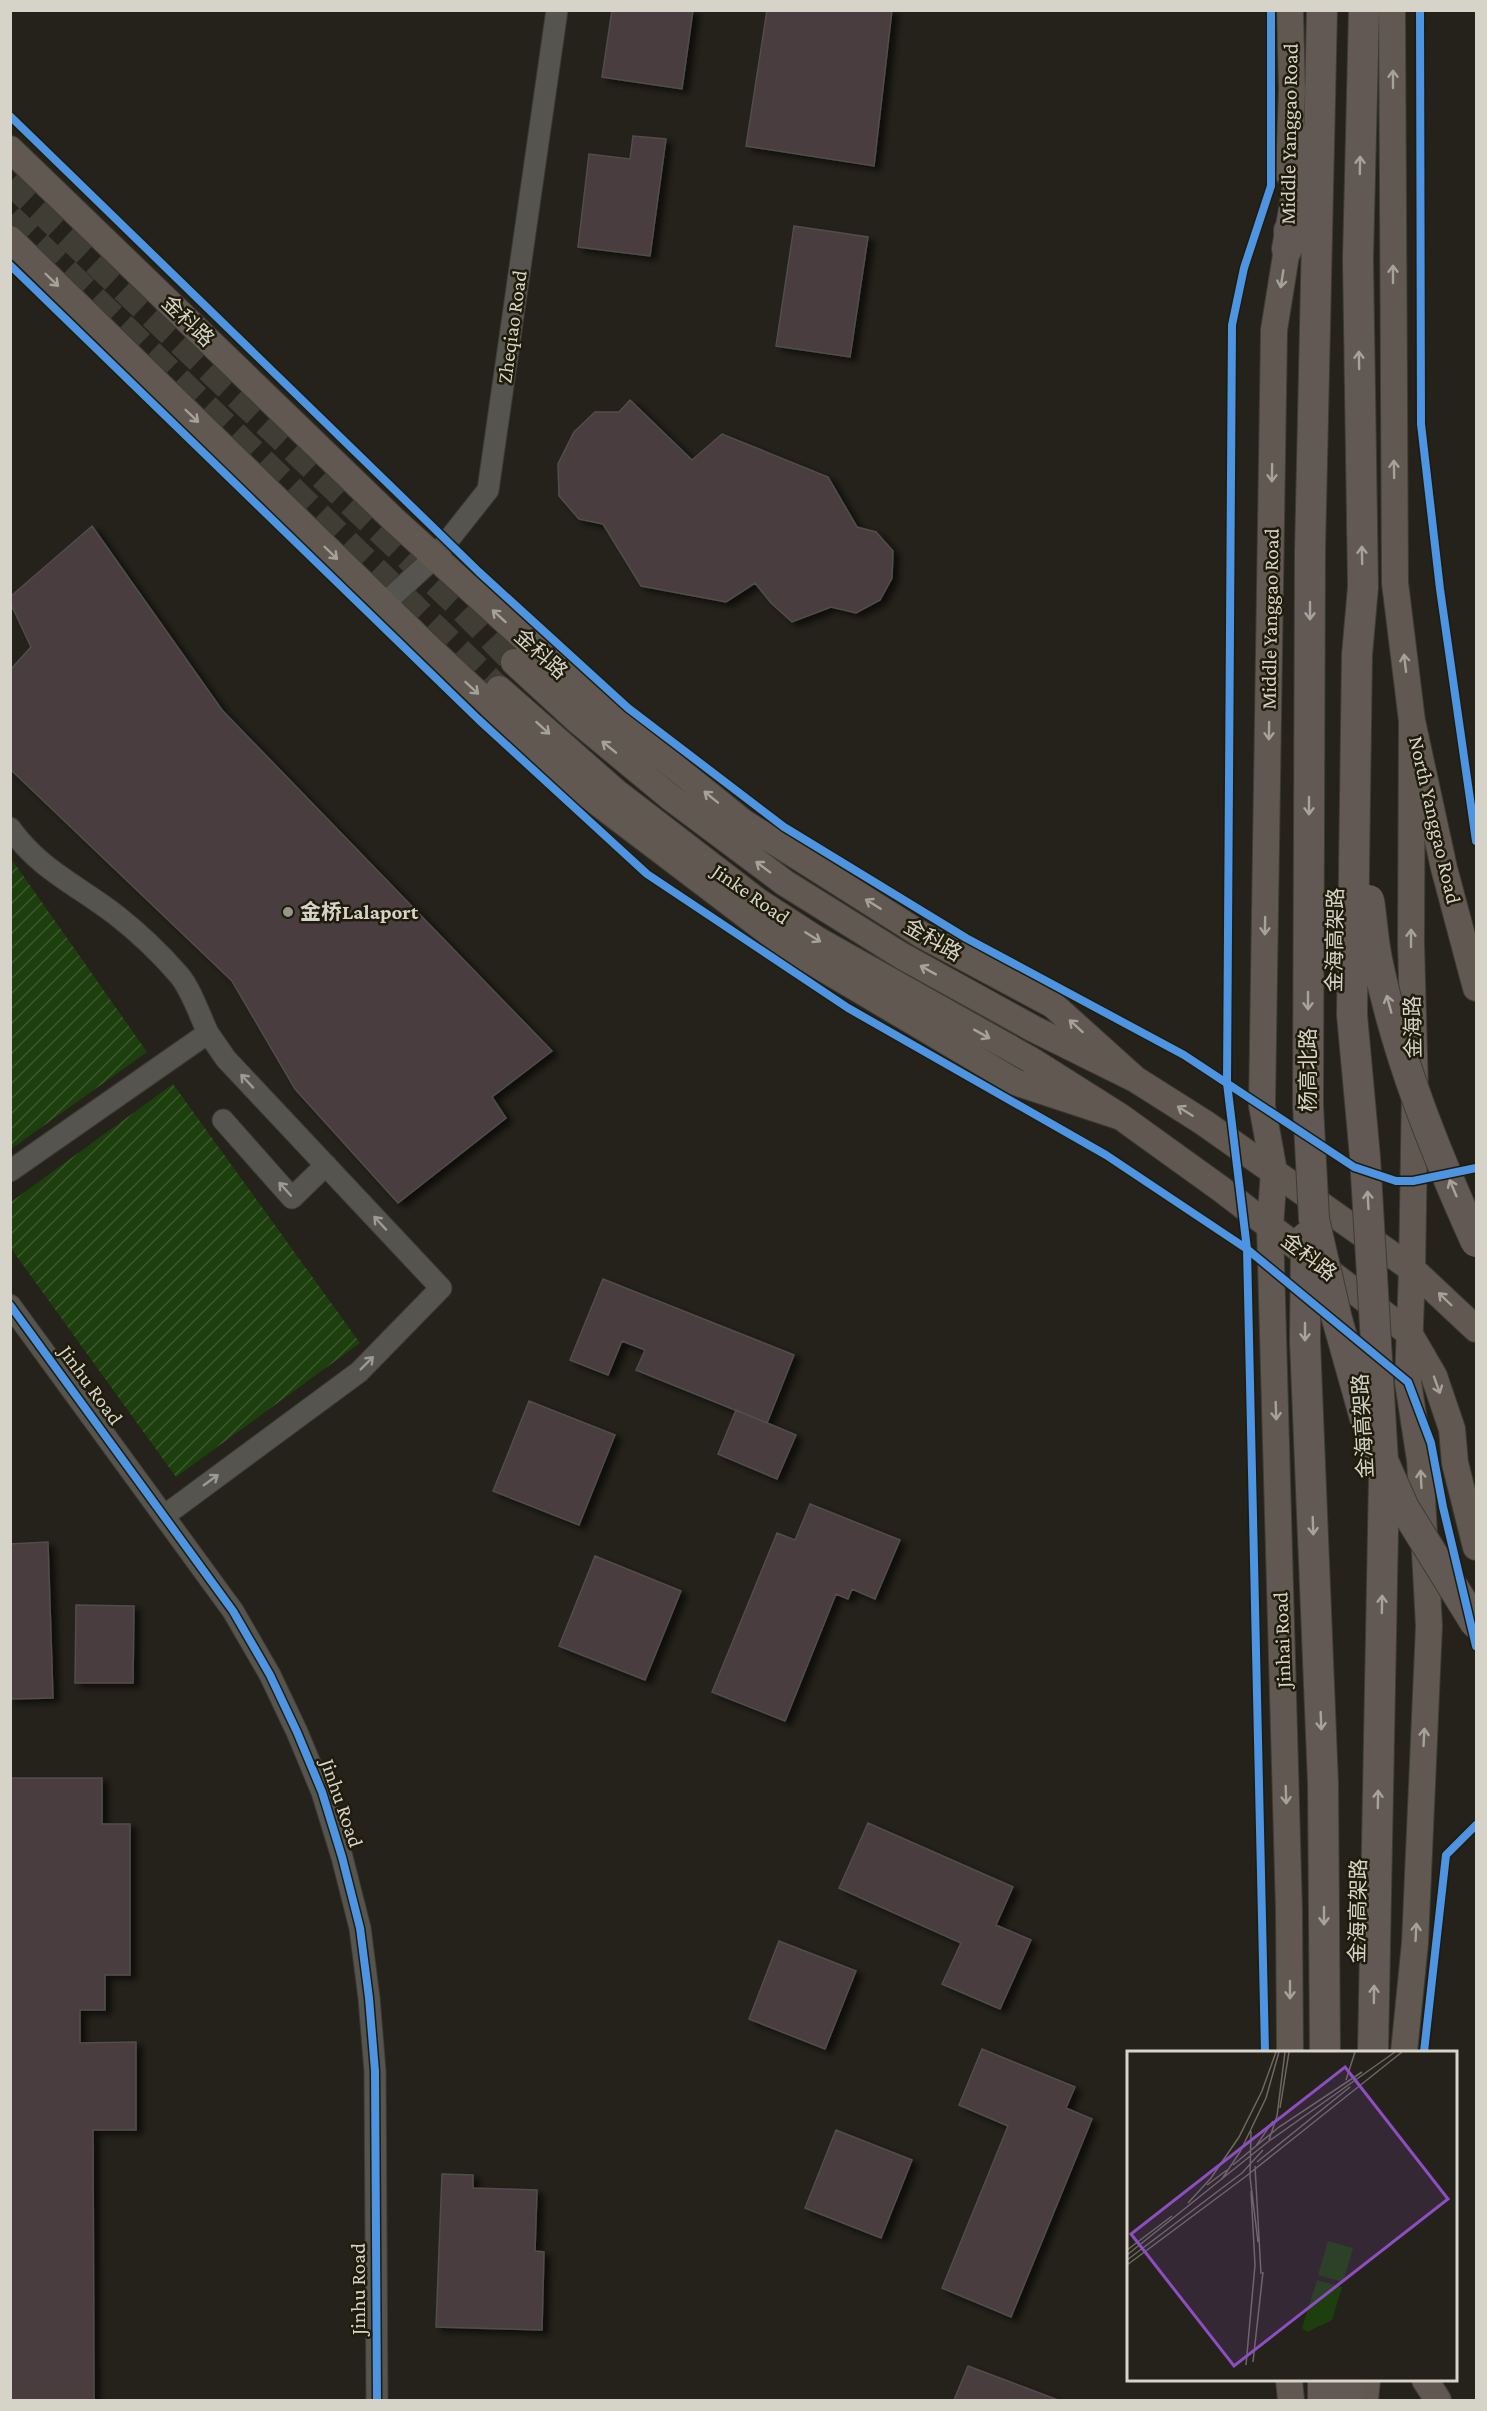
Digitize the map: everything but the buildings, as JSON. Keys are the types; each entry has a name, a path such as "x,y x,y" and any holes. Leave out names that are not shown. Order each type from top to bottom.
{"highway":[{"name":"Middle Yanggao Road","path":"1310,552 1322,10"},
{"path":"1364,10 1358,259 1363,587 1357,655 1365,843 1377,958 1399,1044 1430,1132 1476,1242"},
{"path":"1287,249 1322,48"},
{"name":"杨高北路","path":"1310,552 1308,1105 1314,1219 1337,1319 1366,1422 1404,1508 1476,1624"},
{"name":"金海高架路","path":"1357,655 1353,1015 1365,1158 1384,1478 1373,2051"},
{"name":"金海高架路","path":"1308,1105 1305,1341 1323,1783 1325,2051"},
{"path":"1323,2381 1323,2400"},
{"path":"1350,2400 1351,2381"}],"main road":[{"name":"Middle Yanggao Road","path":"1270,1227 1274,1171 1262,1106 1274,330 1287,249 1292,90 1290,10"},
{"path":"1392,10 1395,583 1412,722"},
{"name":"金科路","path":"10,149 435,557 592,700 743,822 922,935 1053,1005 1135,1079"},
{"name":"金科路","path":"10,239 384,604 581,790 789,948 1015,1082 1121,1117"},
{"name":"Jinke Road","path":"514,662 578,720 670,797 785,883 902,956 1034,1029"},
{"name":"Jinke Road","path":"500,688 616,792 759,902 854,962 1031,1060"},
{"name":"North Yanggao Road","path":"1412,722 1444,868 1476,988"},
{"name":"金海路","path":"1409,1333 1415,1090 1411,943 1412,722"},
{"name":"金科路","path":"1034,1029 1135,1079 1203,1122 1412,1269"},
{"name":"金科路","path":"1031,1060 1121,1117 1221,1189 1409,1333"},
{"name":"Jinhai Road","path":"1270,1227 1289,1911 1290,2051"},
{"path":"1412,1269 1476,1329"},
{"path":"1409,1333 1434,1376 1452,1429 1455,1463 1476,1546"},
{"path":"1404,2051 1415,1942 1429,1626 1420,1461 1408,1383 1409,1333"},
{"path":"1289,2381 1291,2400"},
{"path":"1365,2400 1367,2381"},
{"path":"1426,2381 1438,2400"}],"street":[{"name":"Zheqiao Road","path":"384,604 435,557 488,490 557,10"},
{"path":"10,828 22,844 53,873 115,915 147,942 181,978 208,1033 226,1059 441,1288 359,1372 164,1516"},
{"path":"10,1172 208,1033"},
{"path":"223,1120 292,1198 326,1165"},
{"name":"Jinhu Road","path":"10,1305 232,1611 270,1675 297,1732 325,1803 342,1857 357,1918 369,1998 375,2071 377,2400"}],"green space":[{"path":"10,857 147,1052 11,1149 10,1149"},
{"path":"173,1084 360,1343 176,1477 10,1247 11,1202"}],"tunnel":[{"path":"10,182 458,605 514,662"},
{"path":"10,217 499,689"}],"cycle path":[{"path":"1265,2051 1247,1249 1227,1083 1232,325 1244,268 1271,186 1271,10"},
{"path":"1420,10 1421,424 1440,589 1476,841"},
{"path":"10,116 479,572 628,708 784,827 966,938 1184,1055 1354,1167 1396,1181 1413,1181 1476,1168"},
{"path":"10,265 478,719 647,874 848,1008 1106,1155 1247,1249 1408,1382 1431,1443 1443,1507 1476,1646"},
{"path":"10,1305 233,1611 270,1675 322,1792 360,1928 369,1998 375,2071 377,2400"},
{"path":"1424,2051 1446,1855 1476,1825"}],"place":[{"name":"金桥Lalaport","path":"288,912"}]}
